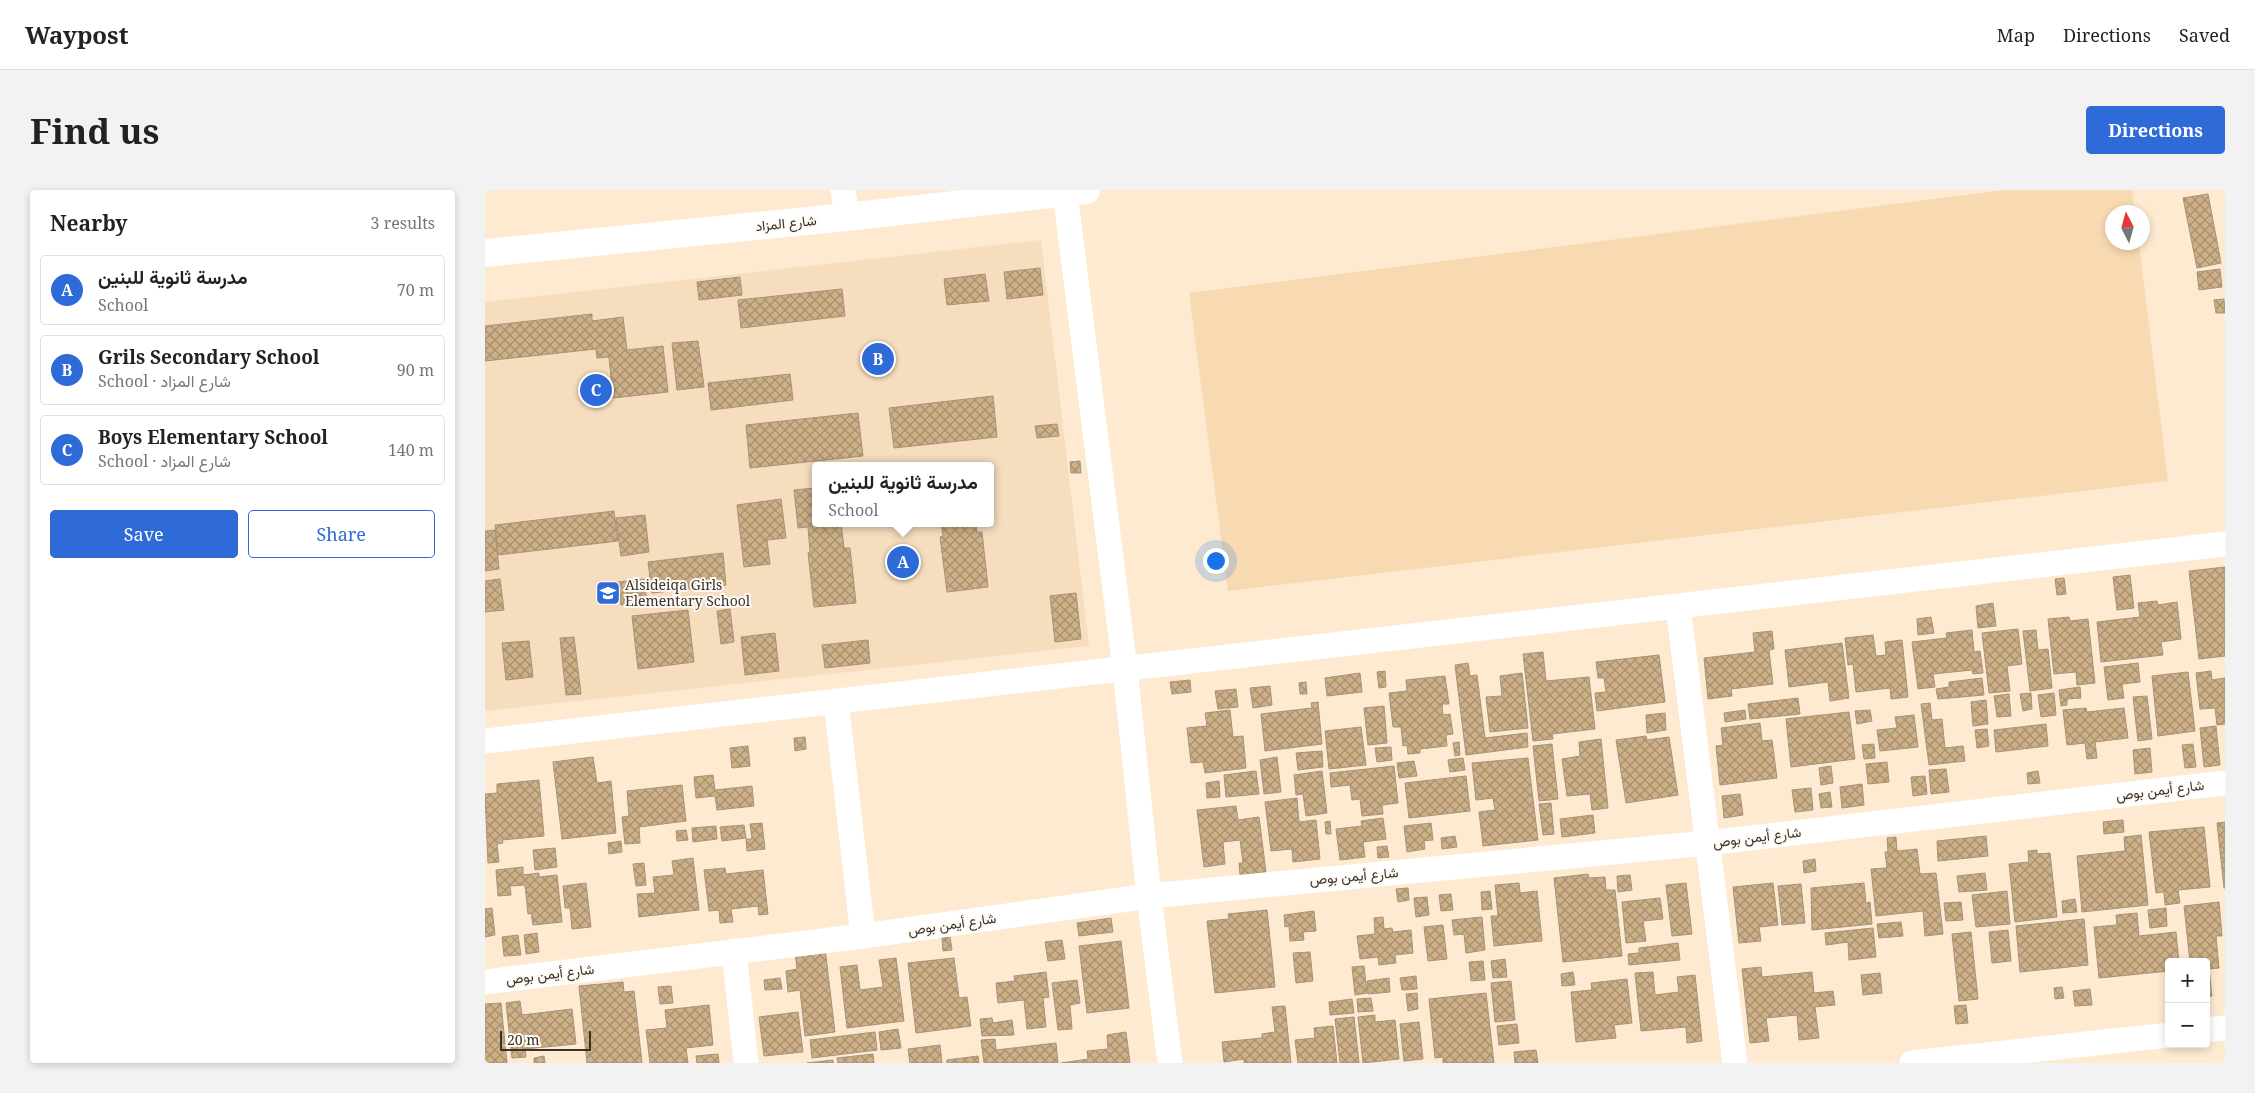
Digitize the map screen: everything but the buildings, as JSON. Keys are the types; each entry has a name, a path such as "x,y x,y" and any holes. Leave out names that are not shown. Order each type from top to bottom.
{"street":[{"path":"843,190 847,217"},
{"path":"1075,191 1149,896 1170,1063"},
{"name":"شارع المزاد","path":"485,252 847,217 1075,191"},
{"path":"485,741 2225,544"},
{"path":"1678,606 1735,1063"},
{"path":"836,701 863,936"},
{"name":"شارع أيمن بوص","path":"485,982 734,950 863,936 1149,896 1707,843 2225,783"},
{"path":"734,950 746,1063"},
{"path":"2210,1030 2225,1028"},
{"path":"1912,1063 2165,1035"}],"shaded area":[{"path":"2005,190 2132,190 2134,205 2105,205 2105,250 2140,250 2168,481 1228,591 1189,293"},
{"path":"1041,240 1089,646 485,711 485,302"}],"place":[{"name":"Grils Secondary School","path":"878,359"},
{"name":"Boys Elementary School","path":"596,390"},
{"name":"مدرسة ثانوية للبنين","path":"903,562"},
{"name":"Alsideiqa Girls Elementary School","path":"608,593"}]}
